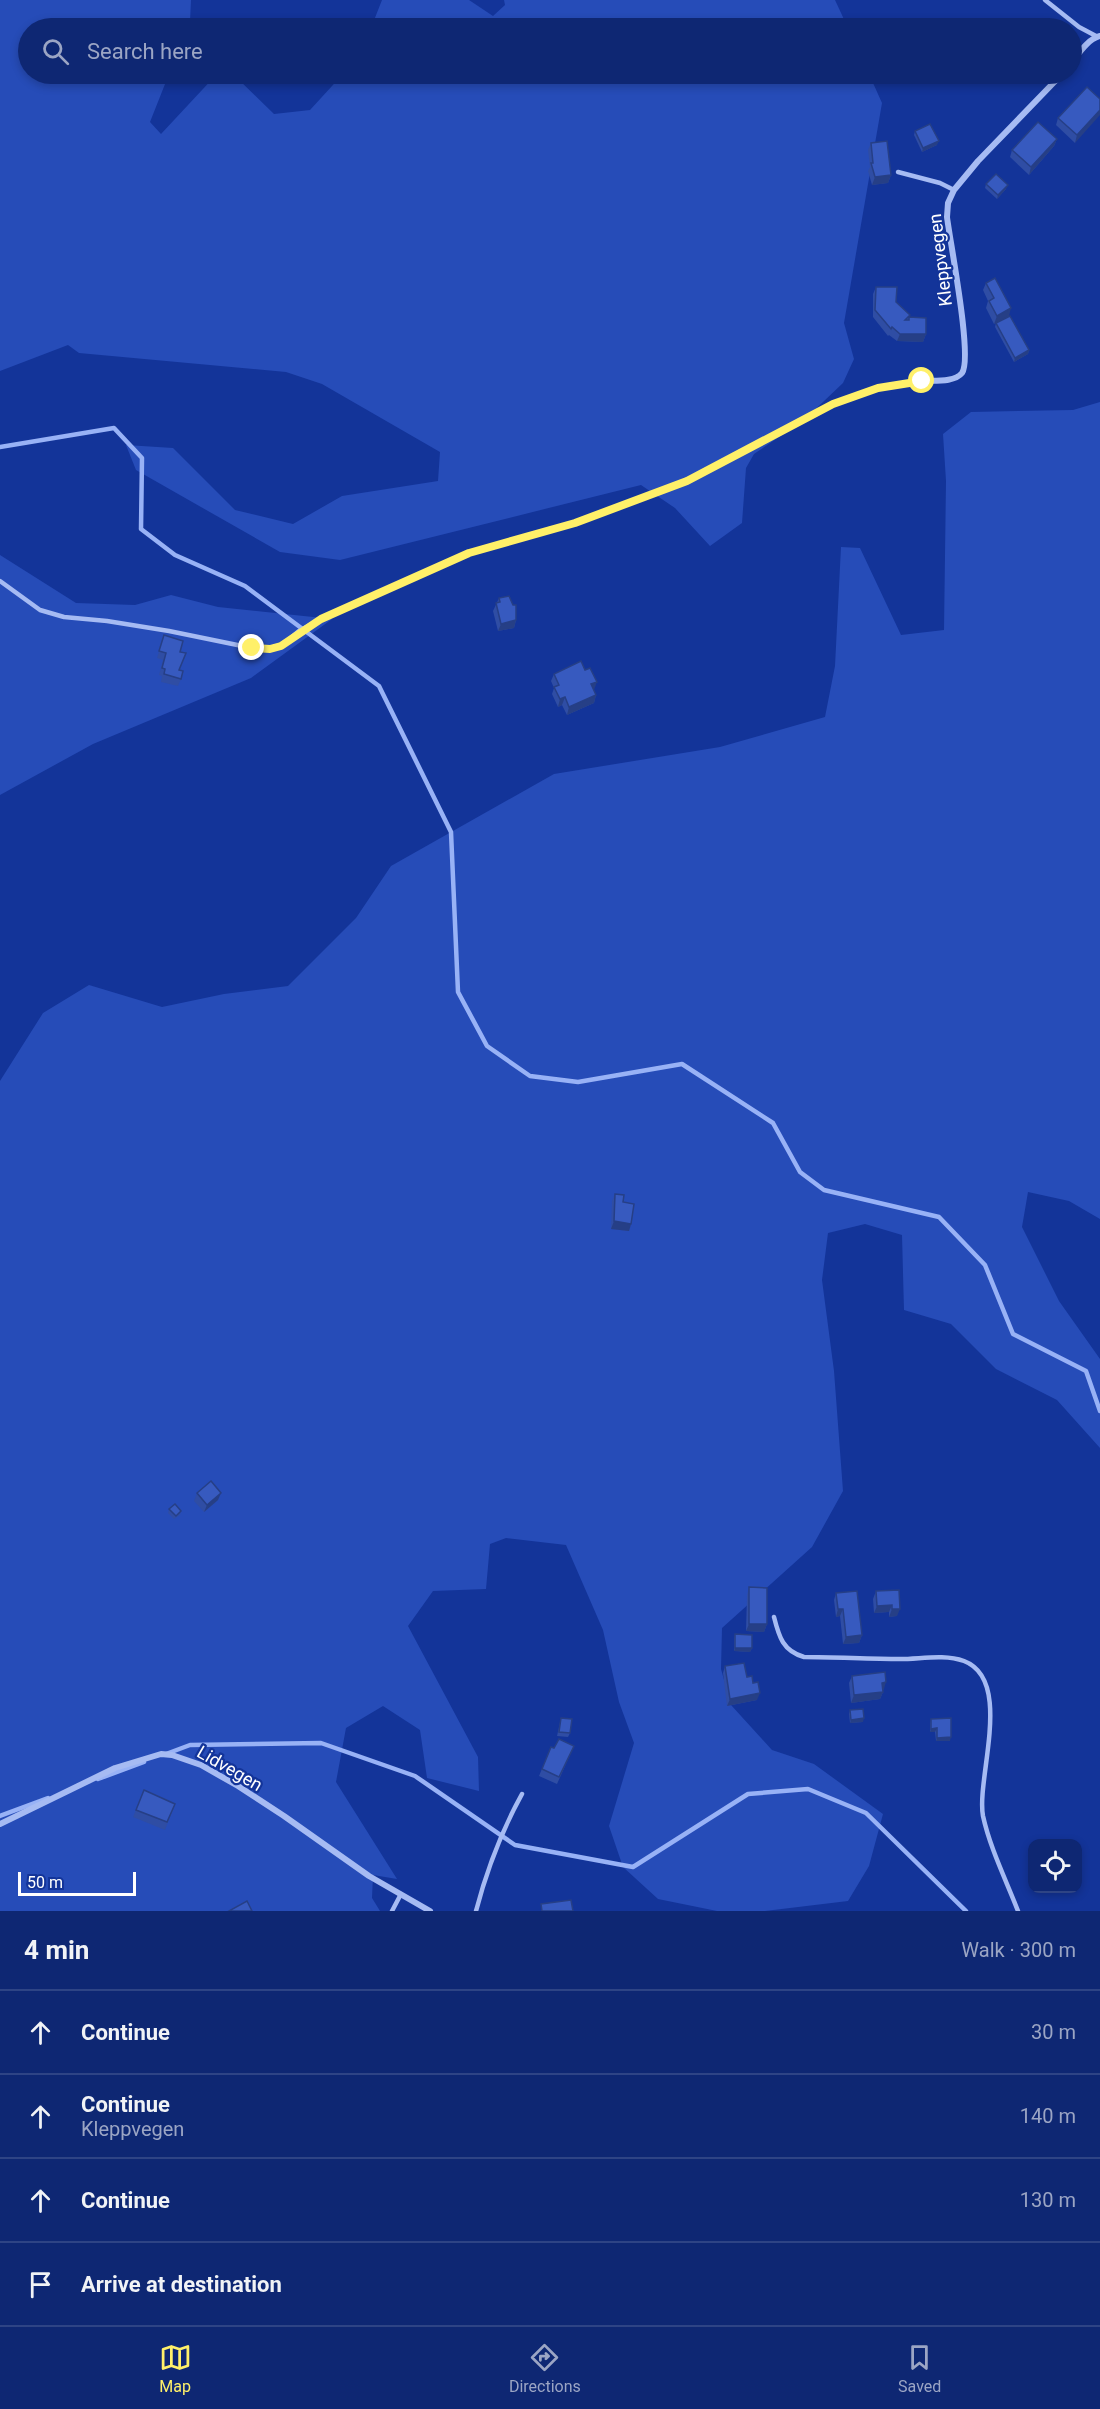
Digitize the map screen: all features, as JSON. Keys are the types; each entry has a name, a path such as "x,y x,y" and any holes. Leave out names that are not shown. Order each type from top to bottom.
{"street":[{"path":"1082,51 1098,36"},
{"name":"Kleppvegen","path":"922,381 955,378 961,373 965,364 962,321 947,217 948,203 954,190 978,160 1052,84"},
{"name":"Lidvegen","path":"0,1824 116,1768 161,1754 172,1755 201,1765 238,1786 369,1876 430,1911"}],"lane":[{"path":"1045,0 1068,18"},
{"path":"1082,28 1098,36"},
{"path":"898,172 940,183 954,190"},
{"path":"0,581 40,610 64,617 107,621 252,648 270,649 281,646 321,619 469,553 575,523 687,481 833,404 878,388 922,381"},
{"path":"774,1617 780,1639 785,1647 804,1657 951,1658 967,1662 978,1671 986,1687 991,1716 991,1741 981,1796 983,1816 1017,1911"},
{"path":"476,1911 491,1856 522,1794"},
{"path":"392,1911 402,1894"}],"shaded area":[{"path":"0,0 191,0 190,18 18,18 18,84 165,84 150,122 161,134 208,84 243,84 274,114 310,110 334,84 873,84 882,103 844,323 854,359 843,383 804,420 754,454 746,468 742,523 710,546 675,508 641,485 340,560 280,552 136,470 126,445 173,448 235,510 293,524 342,496 438,481 440,452 322,384 286,372 79,353 68,345 0,371"},
{"path":"382,0 469,0 493,16 505,5 504,0 835,0 843,18 375,18"},
{"path":"1100,402 1100,1219 1069,1201 1028,1192 1022,1227 1059,1301 1100,1359 1100,1448 1057,1400 996,1369 951,1324 904,1310 902,1235 865,1224 828,1233 822,1280 834,1371 843,1491 812,1547 722,1628 721,1669 731,1705 772,1750 814,1764 883,1814 869,1866 848,1901 765,1911 717,1911 658,1899 623,1867 609,1826 634,1743 619,1702 603,1630 566,1545 506,1538 490,1544 486,1589 433,1591 408,1626 478,1757 479,1791 427,1778 420,1730 383,1706 346,1728 336,1782 397,1879 373,1875 372,1898 380,1911 0,1911 0,1081 43,1013 89,985 162,1007 224,994 288,986 356,918 391,866 554,774 720,747 825,717 835,666 841,547 860,548 901,635 944,630 946,481 943,434 971,412 1073,410"},
{"path":"0,555 76,603 135,605 171,595 218,607 332,619 251,678 93,744 0,795"}],"building":[{"path":"1087,87 1100,99 1100,110 1077,135 1058,118"},
{"path":"1038,122 1057,139 1031,167 1012,150"},
{"path":"930,124 939,141 923,148 915,131"},
{"path":"887,141 891,175 875,177 871,163 873,163 871,143"},
{"path":"996,174 1008,185 998,195 986,184"},
{"path":"995,278 1011,308 997,316 989,301 994,298 986,283"},
{"path":"876,287 897,287 896,302 910,315 905,320 909,320 909,317 926,318 926,334 900,334 892,327 891,329 875,310"},
{"path":"1010,316 1029,350 1015,358 996,323"},
{"path":"509,596 513,605 516,605 516,620 501,624 496,603 500,602 499,598"},
{"path":"164,635 183,641 180,652 186,653 179,670 183,671 181,679 164,674 165,669 162,668 166,653 159,651"},
{"path":"581,661 585,670 590,668 597,682 591,684 596,695 569,707 565,697 560,699 554,687 559,685 554,674"},
{"path":"615,1194 624,1195 623,1202 634,1204 631,1224 614,1221"},
{"path":"211,1481 221,1493 207,1505 197,1493"},
{"path":"175,1504 181,1511 176,1516 169,1509"},
{"path":"749,1587 767,1588 767,1624 749,1624"},
{"path":"899,1590 900,1609 892,1609 892,1605 877,1606 876,1591"},
{"path":"857,1591 862,1635 846,1637 843,1609 838,1609 836,1593"},
{"path":"735,1634 752,1635 752,1648 735,1648"},
{"path":"744,1663 747,1677 752,1676 753,1683 758,1682 760,1693 730,1699 725,1666"},
{"path":"885,1672 886,1682 882,1683 883,1692 854,1695 852,1676"},
{"path":"863,1709 864,1718 851,1720 850,1710"},
{"path":"561,1718 572,1719 570,1733 559,1732"},
{"path":"951,1718 951,1737 937,1738 937,1728 931,1729 931,1719"},
{"path":"559,1739 574,1746 559,1777 542,1769 551,1747 554,1748"},
{"path":"144,1790 175,1804 167,1822 136,1810"},
{"path":"571,1900 573,1911 542,1911 541,1904"},
{"path":"247,1901 252,1911 229,1911"}],"waterway":[{"path":"0,447 114,428 142,458 141,529 175,555 245,586 379,686 451,832 458,992 487,1046 530,1076 578,1082 682,1064 773,1123 800,1172 824,1190 939,1217 985,1265 1013,1334 1086,1371 1100,1411"},
{"path":"166,1754 190,1745 321,1743 415,1776 515,1845 633,1867 748,1794 808,1789 866,1813 966,1911"},
{"path":"98,1779 144,1762"},
{"path":"0,1816 48,1798"}],"route":[{"path":"252,648 270,649 281,646 299,631 321,619 469,553 575,523 687,481 833,404 878,388 922,381"}]}
